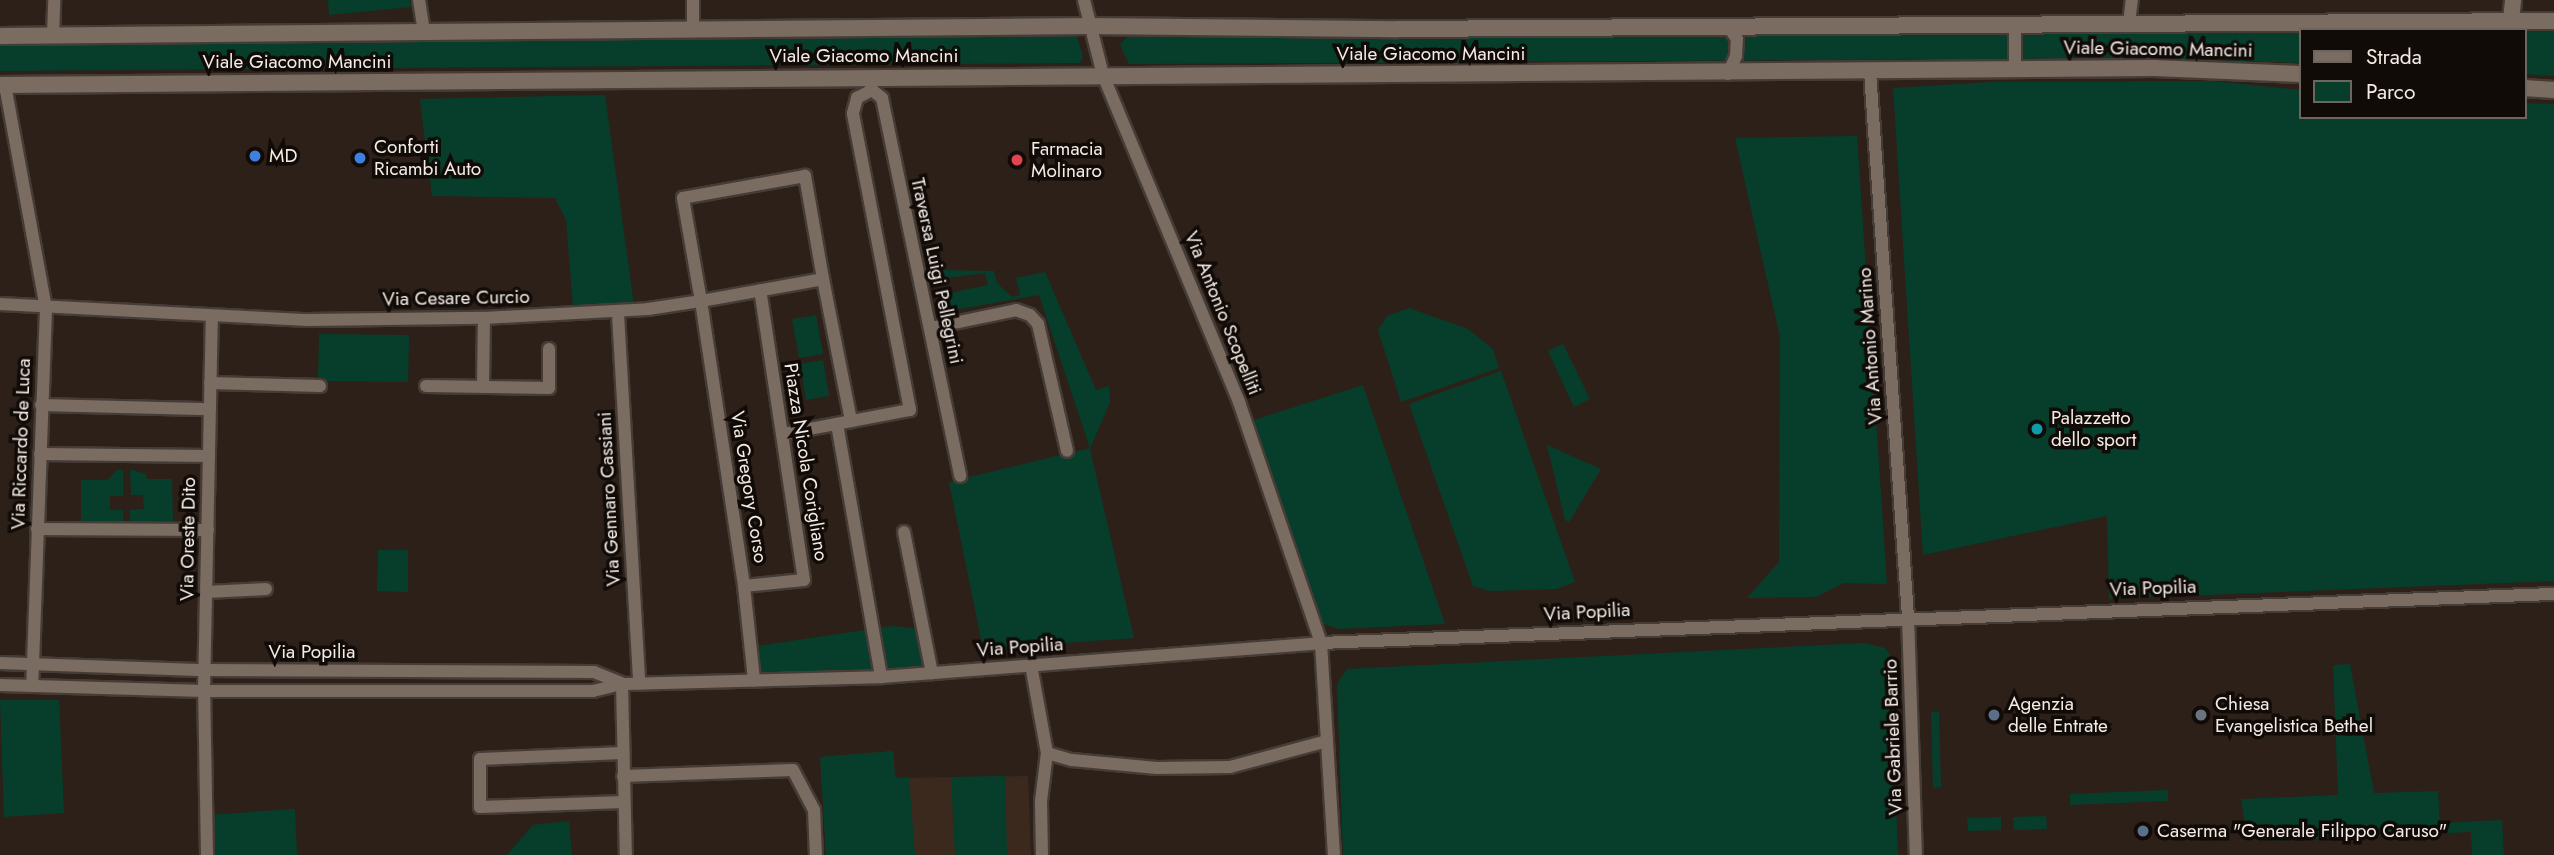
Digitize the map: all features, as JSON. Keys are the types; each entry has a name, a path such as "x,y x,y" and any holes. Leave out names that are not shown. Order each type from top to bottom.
{"street":[{"path":"53,36 54,0"},
{"path":"419,0 424,32"},
{"path":"692,0 693,30"},
{"name":"Via Antonio Scopelliti","path":"1084,0 1103,75 1239,402 1321,643 1334,855"},
{"path":"2129,23 2133,0"},
{"path":"2511,20 2513,0"},
{"name":"Viale Giacomo Mancini","path":"0,36 1090,26 1181,29 2015,23 2403,26 2511,20 2554,21"},
{"path":"2015,23 2015,69"},
{"path":"1728,26 1737,39 1737,56 1728,74"},
{"name":"Viale Giacomo Mancini","path":"2,85 871,84 1103,75 1728,74 2208,68 2298,74"},
{"name":"Via Antonio Marino","path":"1870,72 1908,617"},
{"path":"783,434 910,410 853,113 858,98 871,84"},
{"name":"Traversa Luigi Pellegrini","path":"871,84 882,99 960,476"},
{"name":"Via Riccardo de Luca","path":"2,85 46,309 32,686"},
{"path":"2526,88 2554,90"},
{"path":"823,279 701,301 682,198 805,176 851,421"},
{"name":"Piazza Nicola Corigliano","path":"744,586 804,580 760,290"},
{"name":"Via Cesare Curcio","path":"0,304 46,309 212,316 484,318 618,314 701,301"},
{"name":"Via Gregory Corso","path":"701,301 744,586 754,680"},
{"path":"930,328 1016,310 1030,315 1038,324 1067,451"},
{"name":"Via Gennaro Cassiani","path":"618,314 639,683"},
{"name":"Via Oreste Dito","path":"207,855 204,691 212,316"},
{"path":"483,387 484,318"},
{"path":"426,386 549,388 549,349"},
{"path":"210,383 320,386"},
{"path":"41,405 209,409"},
{"path":"837,424 881,677"},
{"path":"40,454 209,456"},
{"path":"37,529 208,530"},
{"path":"904,532 932,673"},
{"path":"207,592 266,589"},
{"name":"Via Popilia","path":"0,685 204,691 593,691 622,684 881,677 1321,643 1908,617 2554,594"},
{"name":"Via Gabriele Barrio","path":"1908,617 1916,855"},
{"name":"Via Popilia","path":"0,663 205,670 594,673 622,684"},
{"path":"1031,665 1047,753 1041,801 1042,855"},
{"path":"622,684 626,855"},
{"path":"1047,753 1072,760 1157,768 1230,767 1327,741"},
{"path":"622,753 480,759 480,807 624,802"},
{"path":"623,776 793,770 814,810 816,855"}],"shaded area":[{"path":"893,751 896,778 1028,776 1031,855 826,855 820,757"}],"green space":[{"path":"328,0 410,0 411,7 329,15"},
{"path":"2526,28 2554,28 2554,76 2526,74"},
{"path":"2298,30 2298,63 2148,58 1129,64 1120,45 1127,37"},
{"path":"1076,33 1083,57 1080,63 0,71 0,41"},
{"path":"2212,81 2298,90 2298,119 2526,119 2526,103 2554,104 2554,581 2109,599 2107,516 1923,555 1893,88 1992,82"},
{"path":"605,95 634,305 573,307 566,220 555,198 432,196 420,99"},
{"path":"1857,136 1887,584 1843,583 1816,597 1747,598 1779,562 1780,337 1735,138"},
{"path":"937,260 939,270 994,271 997,283 1012,297 1020,295 1016,278 1045,272 1096,390 1109,386 1110,402 1090,449 1134,638 983,649 949,482 1090,448 1039,295 943,312 936,304 939,295 988,285 985,273 931,280 928,267"},
{"path":"1409,308 1468,329 1493,349 1499,368 1401,402 1378,330 1387,316"},
{"path":"816,315 823,354 799,358 792,319"},
{"path":"319,334 409,335 408,382 318,381"},
{"path":"1563,344 1590,399 1574,407 1548,351"},
{"path":"823,360 829,396 806,400 800,364"},
{"path":"1501,371 1575,582 1557,589 1489,591 1473,586 1409,404"},
{"path":"1363,385 1445,624 1339,629 1321,623 1254,420"},
{"path":"1547,445 1601,469 1569,522 1565,520"},
{"path":"130,469 146,474 147,479 172,479 173,521 130,521 130,510 144,509 143,495 131,495"},
{"path":"117,470 123,470 123,496 110,496 110,510 123,510 123,522 81,522 81,480 107,480"},
{"path":"378,550 408,550 408,592 377,591"},
{"path":"892,626 923,629 932,673 754,680 751,647"},
{"path":"1865,643 1885,648 1890,655 1898,855 1343,855 1337,684 1347,669"},
{"path":"2350,664 2374,793 2438,791 2440,823 2502,820 2504,855 2472,855 2471,832 2270,841 2268,824 2245,825 2241,799 2338,795 2333,665"},
{"path":"0,700 59,700 64,813 4,817"},
{"path":"1931,712 1939,712 1941,787 1933,788"},
{"path":"893,751 895,778 909,777 915,855 826,855 820,757"},
{"path":"1005,776 1007,855 955,855 951,777"},
{"path":"2168,790 2168,801 2070,805 2070,794"},
{"path":"295,809 297,855 207,855 207,815"},
{"path":"2046,816 2047,829 2014,830 2013,817"},
{"path":"2001,817 2001,830 1968,831 1967,818"},
{"path":"569,821 572,855 507,855 533,825"}],"place":[{"name":"MD","path":"255,156"},
{"name":"Conforti Ricambi Auto","path":"360,158"},
{"name":"Farmacia Molinaro","path":"1017,160"},
{"name":"Palazzetto dello sport","path":"2037,429"},
{"name":"Agenzia delle Entrate","path":"1994,715"},
{"name":"Chiesa Evangelistica Bethel","path":"2201,715"},
{"name":"Caserma \"Generale Filippo Caruso\"","path":"2143,831"}]}
